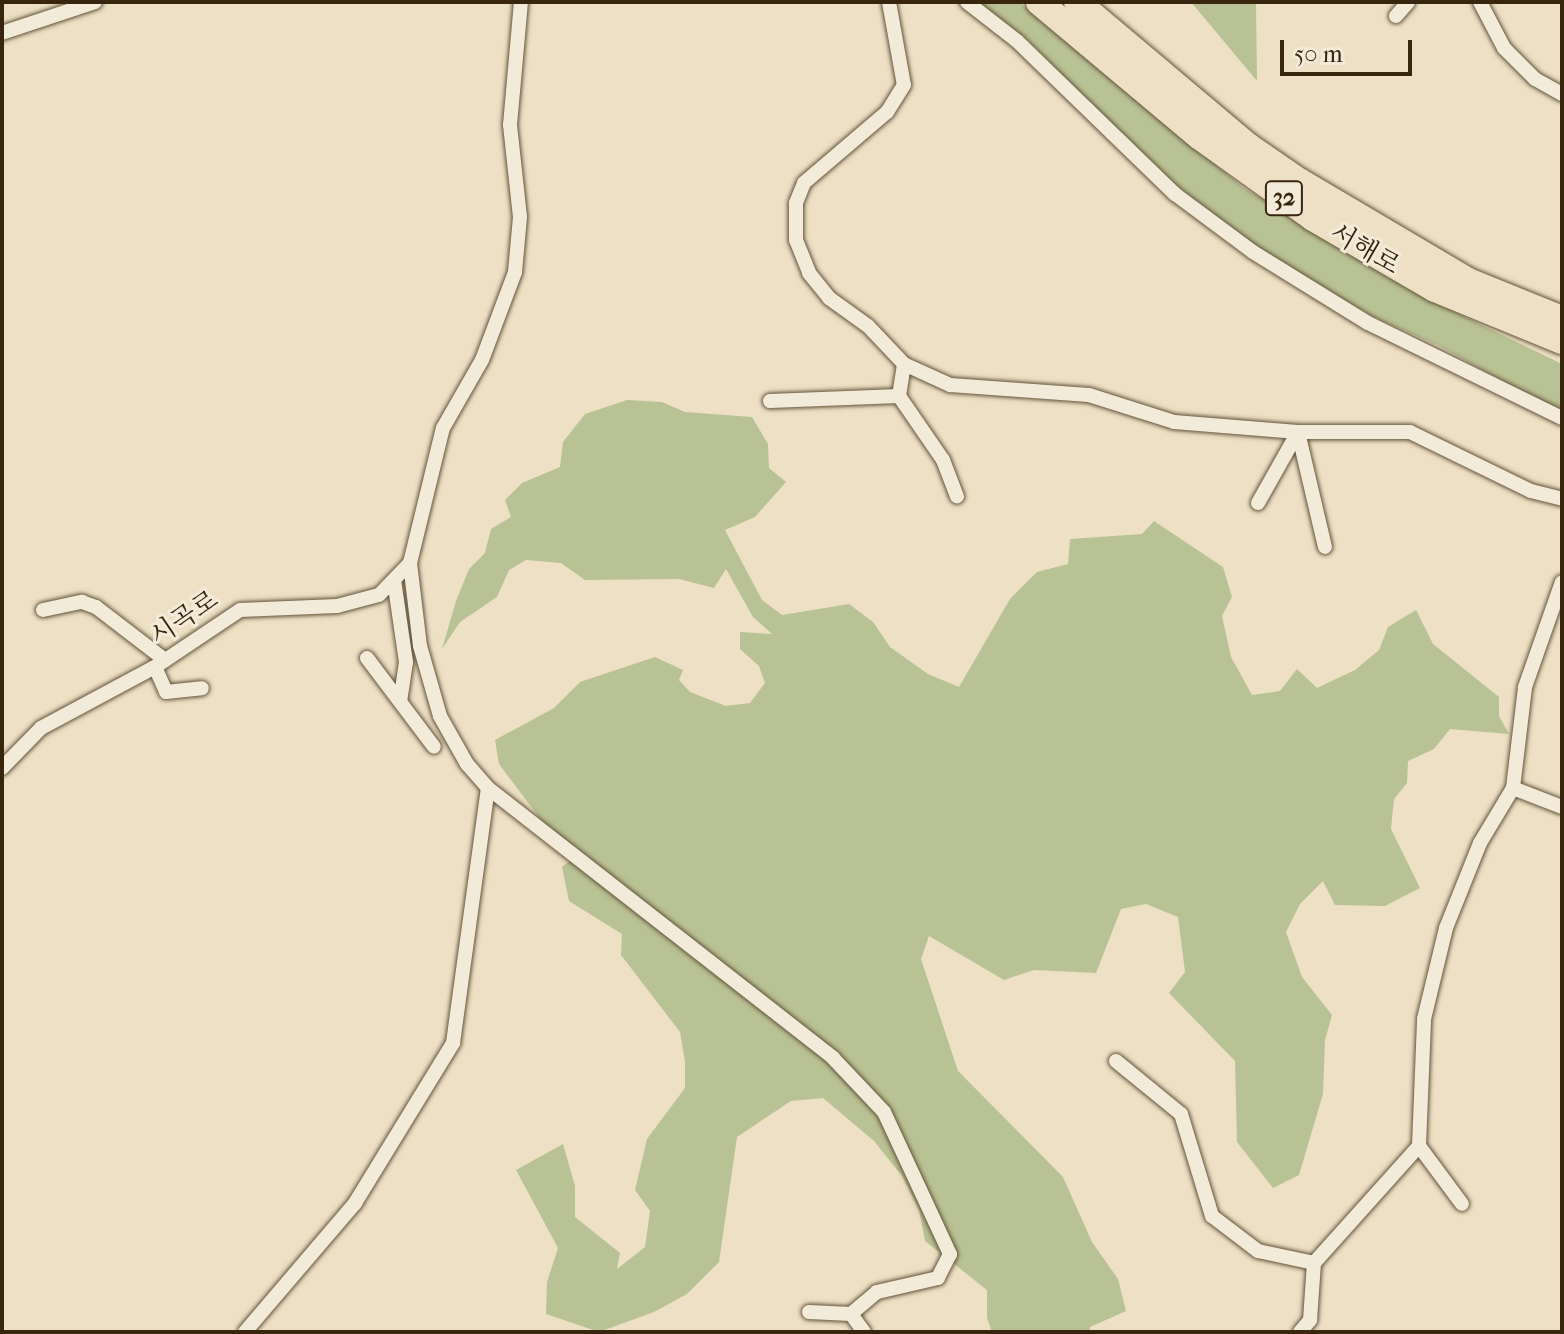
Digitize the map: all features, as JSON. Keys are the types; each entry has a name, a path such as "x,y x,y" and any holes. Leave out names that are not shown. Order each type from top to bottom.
{"highway":[{"name":"서해로","path":"1039,2 1200,137 1313,218 1435,289 1562,341"},
{"name":"서해로","path":"1077,2 1248,146 1299,181 1456,274 1562,319"}],"street":[{"path":"2,33 95,2"},
{"path":"521,2 510,125 520,217 515,272 482,360 443,428 410,563 420,646 440,716 467,764 488,788 833,1058 884,1112 950,1254 938,1278 877,1292 851,1314 809,1312"},
{"path":"889,2 904,85 887,112 804,183 796,203 796,240 809,273 829,298 868,326 904,364 950,385 1052,389 1089,395 1174,422 1298,432 1410,432 1531,491 1562,499"},
{"path":"967,2 1017,41 1175,194 1253,252 1368,323 1562,418"},
{"path":"1396,16 1408,2"},
{"path":"1480,2 1504,48 1535,79 1562,94"},
{"path":"904,364 899,396 943,460 957,496"},
{"path":"770,401 899,396"},
{"path":"1258,503 1298,432"},
{"path":"1298,432 1325,547"},
{"name":"시곡로","path":"2,768 41,728 160,664 240,610 337,606 379,595 410,563"},
{"path":"394,580 406,662 400,702"},
{"path":"1462,1204 1419,1146 1424,1019 1446,928 1480,843 1513,788 1525,687 1562,582"},
{"path":"43,610 82,602 96,607 160,664 166,692 202,688"},
{"path":"367,658 434,747"},
{"path":"245,1332 355,1203 453,1043 488,788"},
{"path":"1513,788 1562,807"},
{"path":"1116,1061 1181,1114 1212,1216 1258,1251 1314,1263"},
{"path":"1300,1332 1310,1320 1314,1263 1419,1146"},
{"path":"851,1314 864,1332"}],"green space":[{"path":"979,2 1019,2 1245,189 1453,311 1562,364 1562,413 1439,346 1374,317 1238,238 1144,157 1028,40"},
{"path":"1191,2 1256,2 1257,81"},
{"path":"627,400 662,402 685,412 752,417 768,444 769,468 786,482 755,517 725,530 762,600 782,615 849,604 873,622 890,647 928,674 959,687 1010,599 1037,572 1068,564 1070,539 1142,534 1154,521 1223,567 1232,597 1222,616 1231,657 1252,695 1280,691 1297,669 1317,688 1355,670 1379,650 1388,627 1416,610 1433,644 1499,697 1499,716 1509,734 1450,729 1434,749 1408,761 1407,783 1394,799 1391,829 1420,888 1385,906 1335,905 1323,881 1300,904 1286,932 1302,977 1332,1015 1325,1040 1323,1094 1299,1175 1273,1188 1237,1142 1235,1061 1169,993 1185,972 1178,917 1146,904 1121,909 1096,973 1034,970 1004,980 929,936 921,959 958,1071 1063,1177 1092,1242 1118,1279 1126,1311 1090,1327 1090,1332 992,1332 987,1318 987,1290 925,1241 919,1210 902,1176 874,1141 823,1098 791,1101 737,1137 719,1262 687,1294 654,1312 599,1332 546,1314 547,1282 558,1248 516,1170 563,1144 575,1186 575,1217 620,1253 617,1269 645,1247 650,1211 635,1190 647,1139 685,1088 685,1062 680,1032 621,955 622,934 569,901 562,867 571,860 499,764 495,740 554,708 580,682 655,657 683,670 679,680 690,692 726,706 750,703 765,683 759,666 740,649 740,632 772,634 753,617 726,569 714,588 679,579 585,580 561,563 526,560 509,570 497,597 460,622 442,649 469,569 485,553 491,529 511,517 505,500 522,483 560,467 563,442 585,414"}]}
